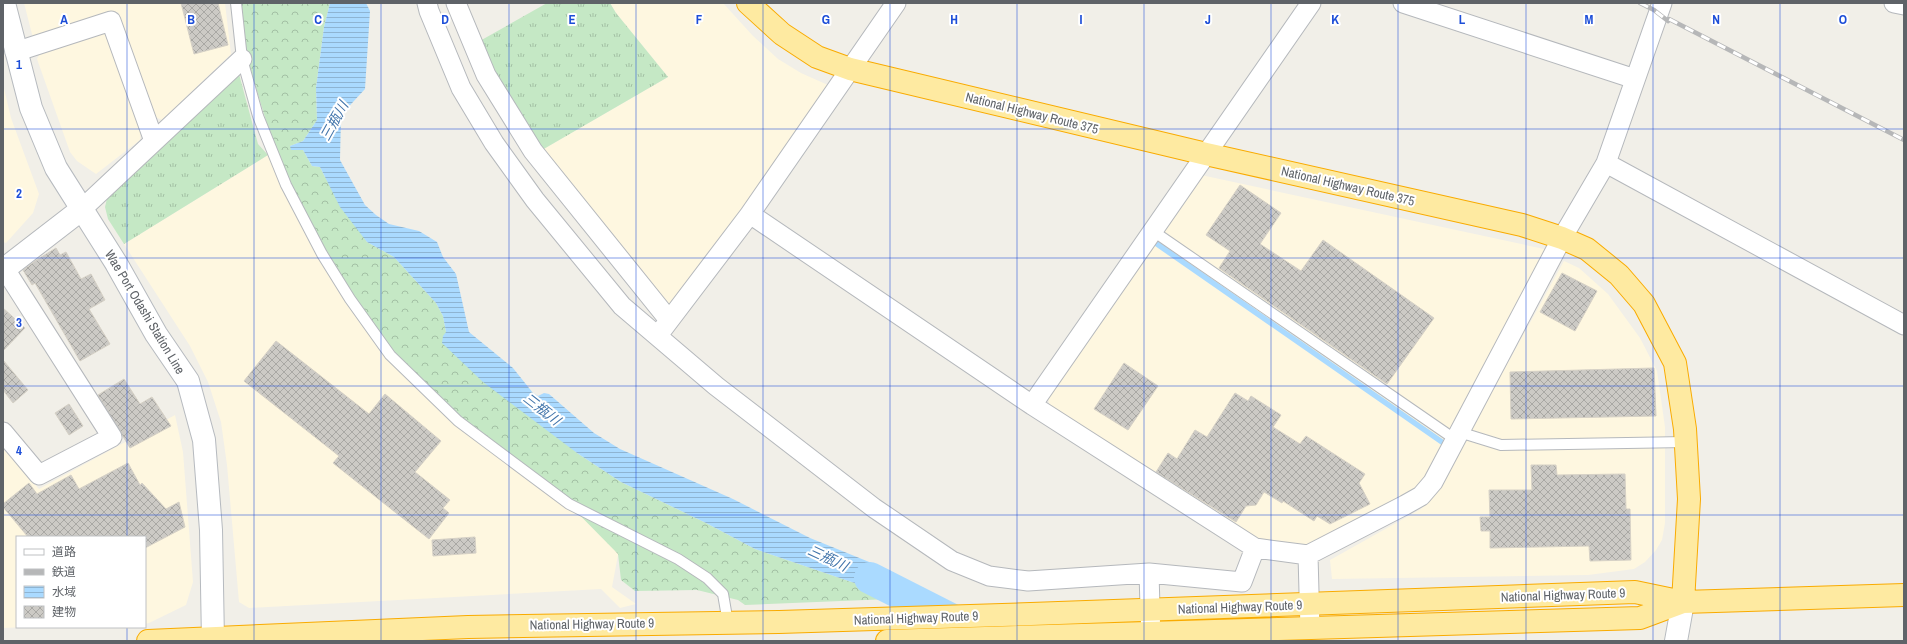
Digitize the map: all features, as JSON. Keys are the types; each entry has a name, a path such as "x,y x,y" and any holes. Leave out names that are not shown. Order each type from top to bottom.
{"highway":[{"name":"National Highway Route 375","path":"748,3 782,34 817,57 850,69 1206,154 1514,223 1562,238 1587,249 1620,275 1644,304 1675,363 1686,442 1689,499 1683,602"},
{"name":"National Highway Route 9","path":"148,641 468,627 609,623 779,622 1150,611 1635,592 1683,602 1904,595"},
{"name":"National Highway Route 9","path":"887,641 1091,635 1151,637 1310,629 1640,618 1683,602"}],"main road":[{"name":"Wae Port Odashi Station Line","path":"4,3 15,52 33,115 56,168 156,334 188,381 204,440 210,530 213,639"},
{"path":"3,268 82,209"},
{"path":"1676,641 1683,602"}],"street":[{"path":"427,3 461,88 494,143 535,200 622,306 716,386 874,508 952,561 989,576 1028,581 1149,573 1242,582 1256,548"},
{"path":"456,3 486,75 533,151 669,320"},
{"path":"657,337 750,214 896,3"},
{"path":"1032,406 1311,3"},
{"path":"1403,3 1635,78"},
{"path":"750,214 1032,406 1256,548 1308,555 1421,496 1433,482 1562,238 1606,163 1662,3"},
{"path":"1894,3 1904,5"},
{"path":"15,52 111,21 154,141"},
{"path":"82,209 242,59"},
{"path":"1606,163 1904,325"},
{"path":"3,268 112,437 39,475 3,432"},
{"path":"1308,555 1310,629"},
{"path":"1149,573 1151,637"}],"lane":[{"path":"236,3 242,59 258,116 286,185 322,254 350,299 390,355 458,421 569,504 678,559 707,578 724,594 718,622"},
{"path":"1153,231 1458,436 1500,445 1686,442"}],"shaded area":[{"path":"24,3 225,3 231,54 162,120 153,116 118,12 34,42"},
{"path":"610,3 723,3 753,36 778,59 801,73 828,85 752,198 669,305 542,150 668,77 616,13"},
{"path":"101,31 108,33 141,130 140,140 96,174 77,161 70,152 37,59 40,53"},
{"path":"3,84 11,118 39,194 33,213 6,243 3,242"},
{"path":"268,155 321,260 647,550 618,555 612,587 636,604 620,608 601,589 249,608 239,602 227,465 221,422 208,382 190,346 124,244"},
{"path":"1201,175 1544,249 1546,254 1460,410 1452,433 1161,233"},
{"path":"1158,238 1450,439 1426,478 1412,491 1304,548 1259,542 1050,406 1047,395"},
{"path":"1564,261 1579,268 1608,294 1640,338 1657,371 1665,427 1665,523 1662,540 1656,550 1645,562 1634,569 1588,575 1332,579 1330,560 1421,509 1437,492"},
{"path":"175,415 183,452 193,582 186,605 146,624 146,536 16,536 16,627 3,628 3,449 39,489"}],"green space":[{"path":"241,3 330,3 324,27 316,88 317,120 303,141 290,146 303,150 312,166 320,167 367,242 394,257 436,303 443,316 446,332 577,453 621,482 706,523 755,549 878,591 890,599 745,605 738,600 697,590 635,591 621,580 618,554 552,487 458,417 417,378 376,332 347,292 304,214 274,147 246,55"},
{"path":"547,3 610,3 616,13 668,77 542,150 507,101 478,42"},
{"path":"239,74 258,144 268,155 124,244 108,219 105,207 109,190"}],"water":[{"path":"330,3 366,3 370,11 365,89 341,115 340,160 365,205 376,215 389,224 419,231 437,242 443,257 456,274 469,332 513,368 533,393 538,396 544,393 549,394 594,433 620,449 733,499 810,538 889,570 934,597 890,599 878,591 755,549 706,523 621,482 577,453 483,382 442,343 443,336 446,332 443,316 436,303 394,257 367,242 340,207 320,167 312,166 303,150 291,150 290,146 303,141 317,120 316,88 324,27"}],"building":[{"path":"181,3 218,3 228,45 194,54"},
{"path":"1240,185 1281,213 1260,244 1301,271 1323,240 1434,318 1387,384 1219,268 1230,251 1206,235"},
{"path":"56,248 60,255 66,252 81,279 91,274 105,300 89,309 110,344 80,361 35,283 32,285 23,270"},
{"path":"1562,273 1597,291 1575,331 1540,312"},
{"path":"3,308 25,328 3,351"},
{"path":"276,341 369,414 385,394 441,441 415,472 450,500 443,508 449,513 429,539 333,463 339,456 244,381"},
{"path":"3,360 28,390 13,403 3,390"},
{"path":"1124,363 1158,386 1128,430 1094,409"},
{"path":"1654,368 1656,416 1511,419 1510,372"},
{"path":"124,379 140,404 152,397 171,426 130,448 98,395"},
{"path":"1235,393 1248,401 1251,396 1281,415 1273,427 1300,444 1306,436 1365,474 1359,483 1370,504 1330,524 1317,516 1314,521 1283,501 1282,503 1264,492 1256,505 1246,506 1236,522 1156,472 1168,453 1177,459 1195,430 1207,437"},
{"path":"69,404 83,426 69,435 55,413"},
{"path":"128,463 140,485 142,483 166,509 179,502 185,527 146,547 146,536 27,536 3,507 3,504 29,483 37,494 71,475 79,489"},
{"path":"1531,465 1556,465 1557,475 1625,474 1626,509 1630,509 1631,560 1590,561 1589,546 1490,548 1490,531 1481,531 1480,517 1490,517 1489,490 1532,490"},
{"path":"475,537 476,553 433,556 432,540"}],"waterway":[{"path":"1157,244 1442,442"},
{"name":"三瓶川","path":"870,578 994,641"}],"railway":[{"path":"1640,3 1654,10 1668,21 1669,19 1904,140"}]}
